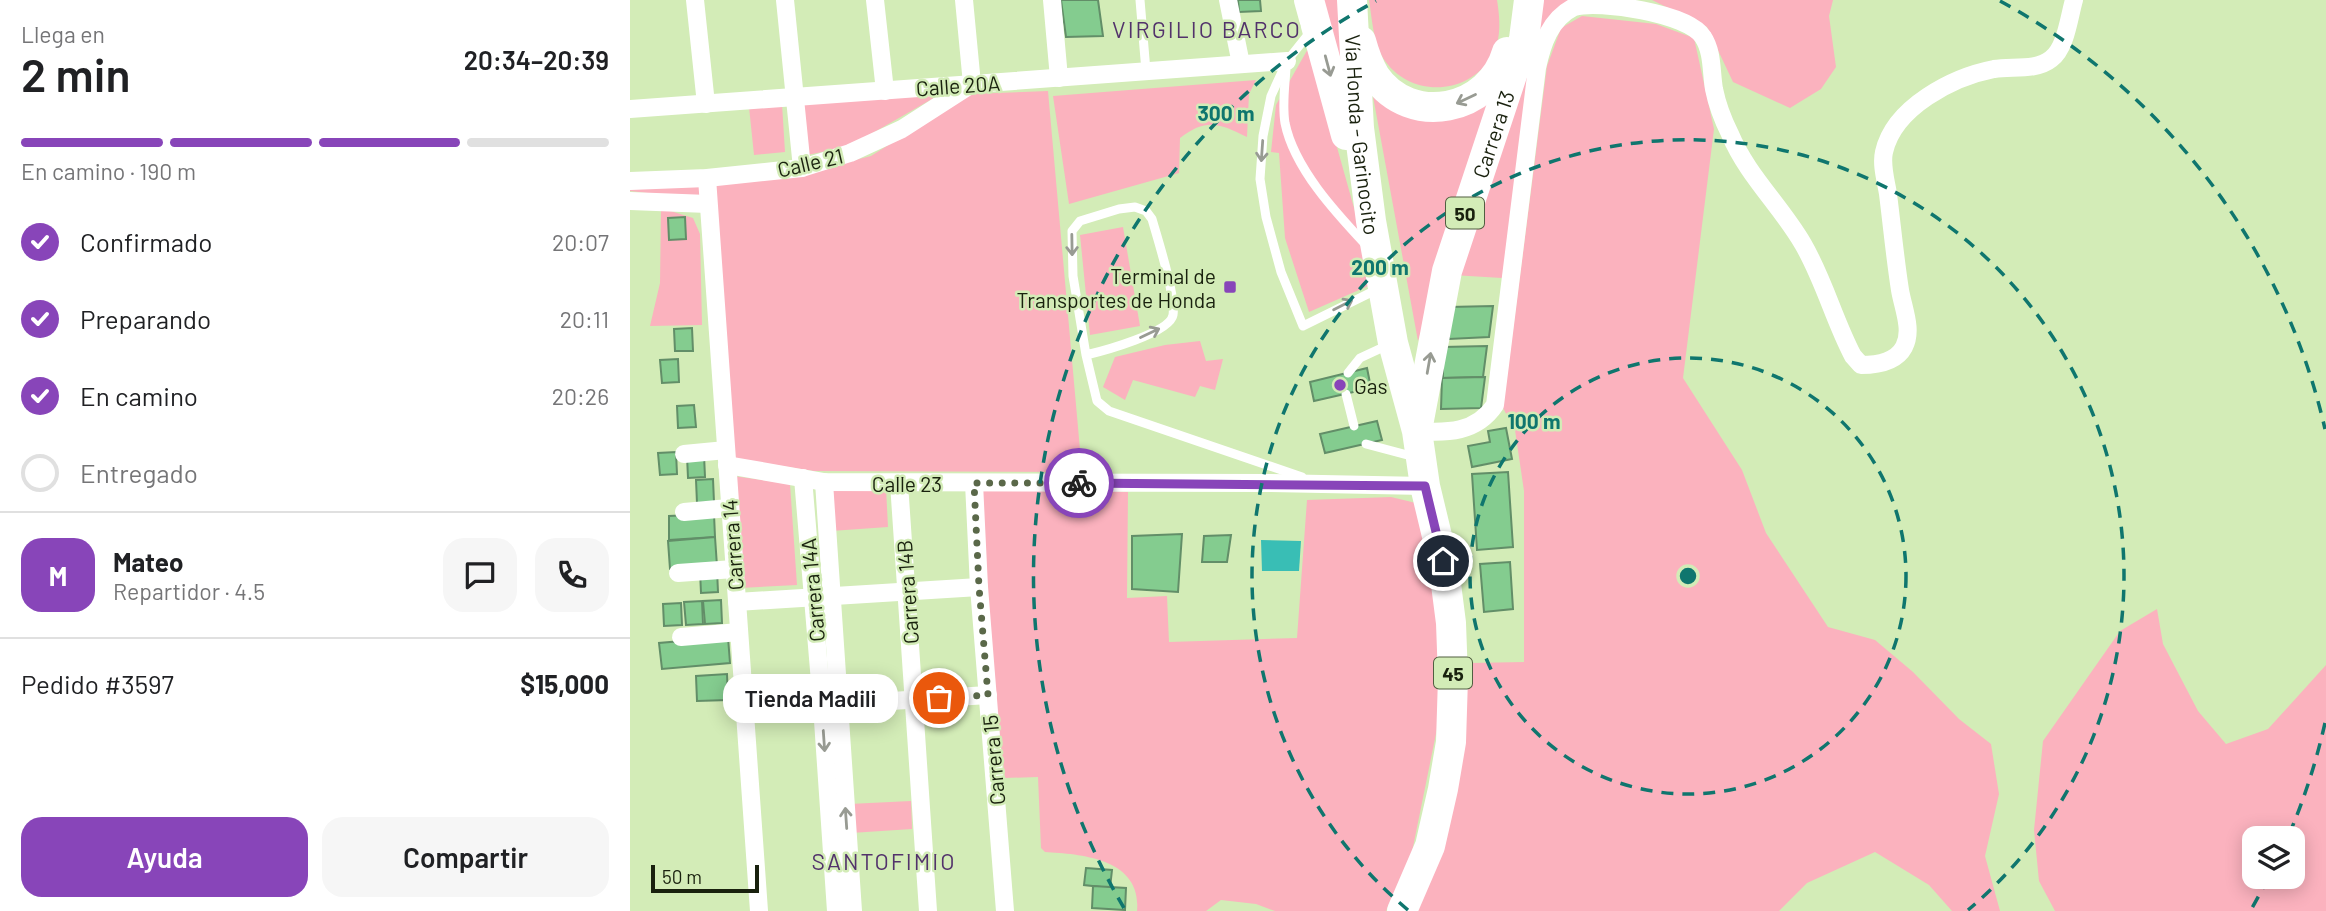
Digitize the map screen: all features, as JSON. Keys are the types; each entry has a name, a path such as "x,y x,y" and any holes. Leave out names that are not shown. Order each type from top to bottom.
{"highway":[{"name":"Carrera 13","path":"1352,7 1365,53 1376,76 1389,90 1411,104 1434,107 1458,104 1476,96 1491,81 1505,59 1511,35 1513,0"},
{"name":"Carrera 13","path":"1421,459 1447,271 1524,39 1529,0"},
{"name":"Vía Honda - Garinocito","path":"1352,7 1359,128 1371,221 1393,343 1443,561 1451,623 1451,742 1430,846 1402,911"},
{"path":"1313,12 1371,221"}],"street":[{"path":"695,0 706,104"},
{"path":"785,0 803,168"},
{"path":"875,0 886,91"},
{"path":"964,0 972,84"},
{"path":"1052,0 1059,78"},
{"path":"1228,0 1241,64"},
{"name":"Calle 23","path":"684,454 726,457 824,482 899,483 1327,484 1421,459 1447,433 1479,422 1495,405 1537,68 1546,34 1566,12 1586,3 1630,7 1681,19 1703,37 1709,51 1721,112 1739,154 1802,243 1816,268 1853,356 1861,365 1874,365 1893,358 1904,348 1908,330 1883,156 1893,130 1919,104 1958,79 1997,68 2042,64 2052,58 2059,51 2074,0"},
{"name":"Calle 20A","path":"630,109 1287,61"},
{"name":"Calle 21","path":"630,181 707,178 803,168 850,153 902,129 972,84"},
{"name":"Carrera 14","path":"707,178 759,911"},
{"path":"630,201 708,204"},
{"name":"Carrera 14A","path":"803,478 813,596 830,705 853,911"},
{"name":"Carrera 14A","path":"824,482 832,595 830,705 836,911"},
{"name":"Carrera 14B","path":"899,483 928,911"},
{"name":"Carrera 15","path":"974,483 979,587 1005,911"},
{"path":"684,512 729,508"},
{"path":"678,573 734,569"},
{"path":"737,602 979,587"},
{"path":"681,637 739,632"},
{"path":"745,710 988,695"}],"lane":[{"path":"1140,0 1146,71"},
{"path":"1313,12 1271,96 1263,136 1260,179 1266,217 1281,272 1303,326 1382,287"},
{"path":"1287,61 1283,102 1285,125 1298,155 1314,185 1335,212 1377,256"},
{"path":"1086,355 1149,335 1169,323 1173,316 1170,286 1152,219 1146,211 1135,207 1119,209 1080,220 1072,231 1073,276 1086,355 1097,401 1109,411 1284,472 1327,484"},
{"path":"1348,373 1360,358 1393,343"},
{"path":"1346,394 1354,426"},
{"path":"1366,444 1421,459"}],"shaded area":[{"path":"1319,0 1346,0 1349,92"},
{"path":"1369,0 1497,0 1499,29 1495,51 1480,71 1467,80 1452,85 1437,87 1407,80 1394,71 1380,52 1373,30"},
{"path":"1536,0 1574,0 1553,16 1502,278 1452,275"},
{"path":"1652,0 1833,0 1829,16 1836,67 1821,89 1790,108 1733,82 1707,27"},
{"path":"1582,16 1656,24 1694,38 1714,129 1683,378 1742,470 1766,533 1828,627 1875,640 1913,672 1959,719 1991,744 1999,794 1985,856 2000,911 1952,911 1929,885 1875,852 1807,883 1779,911 1415,911 1471,663 1524,662 1524,491 1515,430 1503,408 1547,66 1561,28"},
{"path":"1309,47 1375,283 1309,312 1285,238 1279,153 1271,152 1276,105"},
{"path":"1256,80 1249,94 1247,137 1220,126 1198,127 1180,138 1179,173 1069,204 1053,96"},
{"path":"1503,81 1418,341 1372,91 1388,102"},
{"path":"946,91 850,146 803,156 796,102"},
{"path":"1048,91 1082,472 814,471 735,459 713,186 807,172 871,156 969,94"},
{"path":"782,104 785,152 754,155 749,107"},
{"path":"701,182 699,209 673,196 630,191 630,183"},
{"path":"661,208 693,218 700,234 702,325 650,326 660,283"},
{"path":"1123,227 1140,326 1090,335 1080,235"},
{"path":"1200,341 1206,361 1223,359 1215,390 1200,386 1195,397 1133,380 1125,400 1103,387 1115,357 1165,345"},
{"path":"733,476 790,484 797,585 740,588"},
{"path":"979,483 1128,492 1127,598 1167,596 1169,642 1297,638 1307,500 1391,497 1416,503 1440,614 1440,714 1412,852 1386,911 1275,911 1256,904 1221,900 1206,911 1137,911 1136,894 1130,880 1120,870 1092,858 1045,852 1041,848 1038,777 1005,778 993,679"},
{"path":"886,488 888,527 831,531 828,489"},
{"path":"2157,609 2163,644 2198,711 2226,744 2268,729 2326,665 2326,911 2055,911 2039,881 2034,830 2043,741 2120,631"},
{"path":"911,801 912,829 851,833 849,804"}],"water":[{"path":"1261,540 1301,541 1299,571 1262,571"}],"building":[{"path":"1061,0 1098,0 1103,36 1066,37"},
{"path":"1238,0 1260,0 1261,11 1239,12"},
{"path":"685,217 686,239 669,240 668,218"},
{"path":"1493,306 1489,337 1449,339 1449,307"},
{"path":"692,328 693,351 675,351 674,329"},
{"path":"1487,346 1483,377 1443,378 1443,347"},
{"path":"678,359 679,382 662,383 660,360"},
{"name":"Gas","path":"1367,368 1371,388 1314,401 1310,382"},
{"path":"1485,377 1481,408 1441,409 1442,378"},
{"path":"694,405 696,427 678,428 677,406"},
{"path":"1377,421 1382,440 1325,453 1320,434"},
{"path":"1506,428 1512,459 1472,467 1468,446 1490,442 1488,431"},
{"path":"676,452 677,474 660,475 658,453"},
{"path":"704,455 705,477 688,478 687,456"},
{"path":"1508,472 1513,547 1477,550 1472,474"},
{"path":"713,479 714,502 697,503 696,480"},
{"path":"714,514 715,537 669,540 669,516"},
{"path":"1182,534 1178,592 1132,589 1132,536"},
{"path":"1231,535 1227,562 1202,562 1204,536"},
{"path":"715,537 717,566 670,569 668,541"},
{"path":"1510,562 1513,609 1484,612 1480,564"},
{"path":"717,570 718,592 701,593 700,571"},
{"path":"721,600 722,623 705,624 703,601"},
{"path":"702,601 703,624 686,625 684,602"},
{"path":"681,603 682,625 664,626 663,604"},
{"path":"728,637 730,663 662,669 659,643"},
{"path":"727,674 728,700 697,701 696,676"},
{"path":"1086,868 1112,870 1110,888 1084,885"},
{"path":"1093,886 1126,888 1125,910 1092,908"}],"way so far":[{"path":"939,698 988,695 974,483 1079,483"}],"place":[{"name":"Terminal de Transportes de Honda","path":"1230,287"},
{"name":"Gas","path":"1340,385"},
{"name":"Tienda Madili","path":"939,698"}],"district":[{"name":"VIRGILIO BARCO","path":"1207,29"},
{"name":"SANTOFIMIO","path":"884,861"}],"route":[{"path":"1079,483 1425,486 1443,561"}]}
